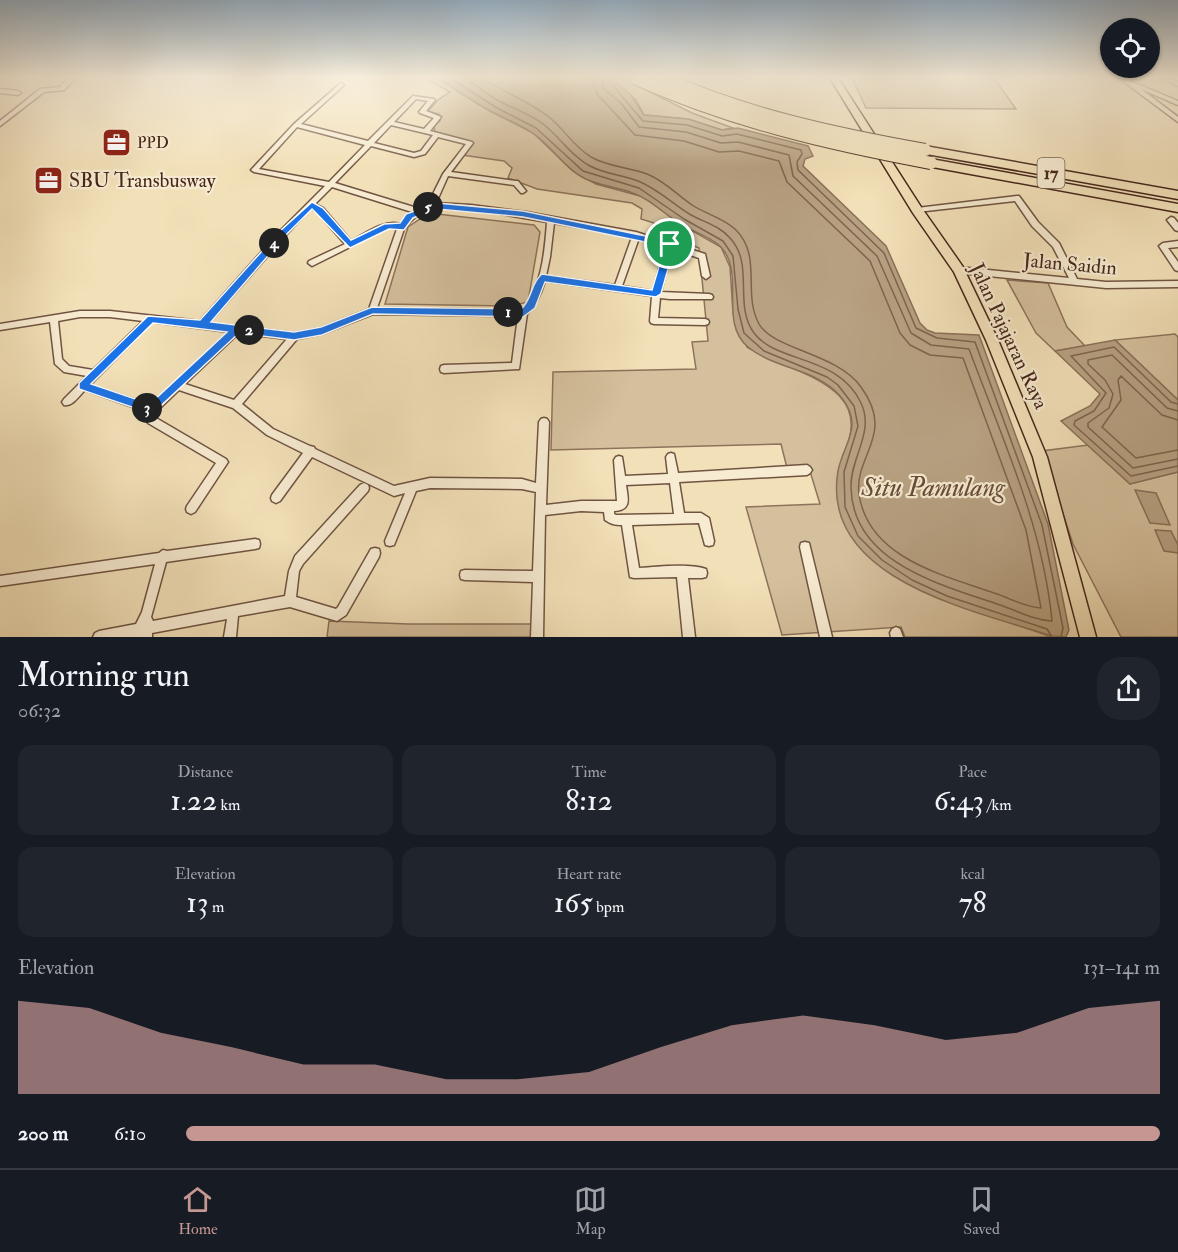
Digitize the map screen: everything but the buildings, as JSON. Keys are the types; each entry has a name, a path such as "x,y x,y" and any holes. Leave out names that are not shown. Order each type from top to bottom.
{"highway":[{"name":"17","path":"701,108 748,124 790,135 1178,208"},
{"name":"17","path":"735,108 857,138 1178,195"}],"main road":[{"name":"Jalan Pajajaran Raya","path":"853,108 917,210 959,270 1011,382 1040,457 1088,637"}],"street":[{"path":"0,124 20,108"},
{"path":"316,108 253,169 329,184 418,211"},
{"path":"202,324 329,184 407,108"},
{"path":"426,108 422,112 438,117 426,131"},
{"path":"1161,108 1178,120"},
{"path":"391,123 470,142 446,174 431,206"},
{"path":"296,125 419,155 437,134"},
{"path":"446,174 516,183 523,191"},
{"path":"917,210 1017,198 1035,224 1056,245 1074,281"},
{"path":"312,205 320,210 350,244"},
{"path":"372,310 401,228 410,216 431,206 523,214 636,235 702,256 706,276"},
{"path":"0,327 95,313 294,336 322,331 372,310 523,313 532,306 542,278 551,220"},
{"path":"1170,220 1178,228"},
{"path":"312,263 387,226 396,225 401,228"},
{"path":"618,287 636,235"},
{"path":"670,244 656,294 653,318 656,322 705,322"},
{"path":"1178,244 1166,244 1163,247 1178,268"},
{"name":"Jalan Saidin","path":"959,270 1106,285 1178,284"},
{"path":"542,278 656,294 709,297"},
{"path":"444,369 516,366 523,313"},
{"path":"68,402 151,318"},
{"path":"54,319 58,361 67,369 94,374"},
{"path":"191,509 223,462 151,420 152,410 237,329"},
{"path":"236,405 294,336"},
{"path":"83,386 152,410"},
{"path":"179,386 236,405 270,432 394,491 430,483 522,484 541,489"},
{"path":"537,637 544,422"},
{"path":"276,498 311,450"},
{"path":"671,458 679,513"},
{"path":"542,510 581,506 619,506 623,503 619,460"},
{"path":"622,481 807,470"},
{"path":"390,540 413,487"},
{"path":"290,601 294,571 299,560 364,489"},
{"path":"609,507 611,518 626,520 701,518 705,522 709,541"},
{"path":"626,520 633,573 638,575 702,573"},
{"path":"0,581 163,555 255,544"},
{"path":"805,547 826,637"},
{"path":"99,637 142,633 290,601 337,615 342,612 375,553"},
{"path":"142,633 163,555"},
{"path":"682,572 689,637"},
{"path":"465,575 539,578"},
{"path":"230,637 233,613"}],"shaded area":[{"path":"431,108 485,108 533,133 573,171 596,184 644,197 682,225 721,247 730,267 733,313 747,347 825,384 840,396 849,412 851,431 843,455 949,602 1052,637 905,637 901,627 782,635 746,507 820,504 809,468 787,468 781,444 551,450 553,372 696,369 692,342 708,341 699,248 652,229 654,223 641,219 642,209 632,203 537,189 508,178 512,168 504,161 462,155 465,140 435,132 434,126 440,121 439,114 428,111"},
{"path":"640,108 681,108 733,128 722,130 688,119 644,115"},
{"path":"866,108 1015,108 1016,109"},
{"path":"437,214 534,225 540,232 528,302 511,306 385,304 408,227 423,217"},
{"path":"1007,280 1048,283 1067,327 1085,346 1055,351 1036,333"},
{"path":"1175,334 1178,337 1178,400 1115,340"},
{"path":"1088,445 1130,484 1178,472 1178,637 1121,637 1073,544 1042,451"},
{"path":"329,621 408,624 537,624 536,637 327,637"}],"water":[{"name":"Situ Pamulang","path":"485,108 639,108 644,115 688,119 722,130 738,128 808,146 813,156 805,159 803,166 886,246 920,323 927,330 935,333 979,335 1048,524 1069,630 1066,637 1052,636 946,602 909,585 877,565 853,539 839,508 838,471 852,426 848,407 831,387 808,374 759,355 739,337 733,311 732,270 721,247 680,224 651,202 575,173 534,134"},
{"path":"1115,340 1178,400 1178,472 1130,484 1061,421 1090,406 1100,394 1055,351"},
{"path":"1135,490 1156,493 1170,525 1150,523"},
{"path":"1155,530 1171,531 1178,545 1178,553 1164,551"}],"place":[{"name":"PPD","path":"116,143"},
{"name":"SBU Transbusway","path":"48,180"}],"route":[{"path":"670,244 636,235 523,214 437,206 418,211 405,221 401,228 396,225 387,226 350,244 320,210 312,205 283,233 202,324 237,329 152,410 126,399 83,386 151,318 202,324 294,336 322,331 372,310 523,313 532,306 542,278 656,294 670,244"}]}
